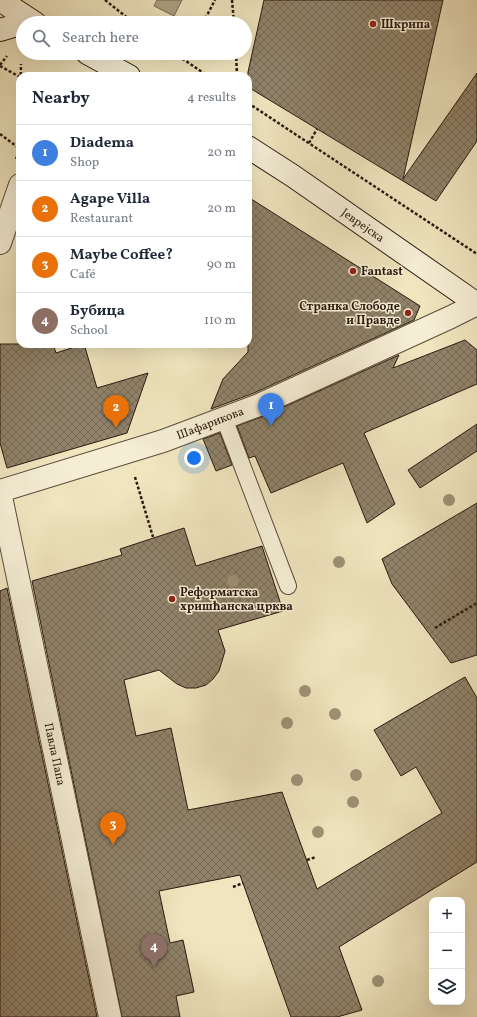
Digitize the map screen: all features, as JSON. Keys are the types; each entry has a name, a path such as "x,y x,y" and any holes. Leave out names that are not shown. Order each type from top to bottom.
{"street":[{"path":"0,0 32,14"},
{"path":"0,30 16,22"},
{"path":"100,60 122,72"},
{"name":"Јеврејска","path":"252,150 293,176 477,304"},
{"path":"0,243 16,197"},
{"name":"Шафарикова","path":"0,491 163,441 260,405 444,321 477,304"},
{"name":"Павла Папа","path":"0,491 110,1017"}],"lane":[{"path":"224,418 288,586"}],"path":[{"path":"105,0 125,16"},
{"path":"206,16 215,0"},
{"path":"232,0 233,16"},
{"path":"4,60 0,65 16,75"},
{"path":"184,60 202,72"},
{"path":"237,60 238,72"},
{"path":"20,64 20,72"},
{"path":"252,105 477,254"},
{"path":"309,143 317,129"},
{"path":"0,134 16,146"},
{"path":"133,471 153,537"},
{"path":"435,628 477,603"},
{"path":"307,860 316,857"},
{"path":"233,887 243,883"}],"shaded area":[{"path":"157,0 182,0 174,16 154,6"}],"building":[{"path":"264,0 443,0 403,179 477,73 477,141 436,201 252,89 252,72 248,72 251,60 252,60"},
{"path":"252,200 420,306 414,320 254,393 211,409 223,379 248,352 248,348 252,348"},
{"path":"465,340 477,350 477,384 364,433 395,504 367,523 343,463 271,493 255,456 249,458 237,426 264,416 399,355 393,368"},
{"path":"0,344 16,344 16,348 54,348 56,353 72,348 85,348 97,388 148,373 127,433 7,468 0,443"},
{"path":"477,424 477,451 420,488 408,470"},
{"path":"220,433 232,465 216,471 203,439"},
{"path":"477,503 477,655 451,663 392,584 382,559"},
{"path":"184,528 196,566 262,546 283,611 218,630 225,651 219,671 206,685 196,688 186,688 177,684 159,670 124,680 136,736 171,728 188,810 282,792 317,889 442,813 416,767 401,776 374,730 465,677 477,698 477,862 339,947 362,1010 337,1017 291,1017 240,875 159,891 170,943 183,940 194,992 176,996 180,1017 122,1017 32,581 122,555 120,549"},
{"path":"7,588 97,1017 0,1017 0,591"}],"place":[{"name":"Шкрипа","path":"373,24"},
{"name":"Fantast","path":"353,271"},
{"name":"Странка Слободе и Правде","path":"408,313"},
{"name":"Diadema","path":"271,426"},
{"name":"Agape Villa","path":"116,428"},
{"name":"Реформатска хришћанска црква","path":"172,599"},
{"name":"Maybe Coffee?","path":"113,845"},
{"name":"Бубица","path":"154,967"}]}
